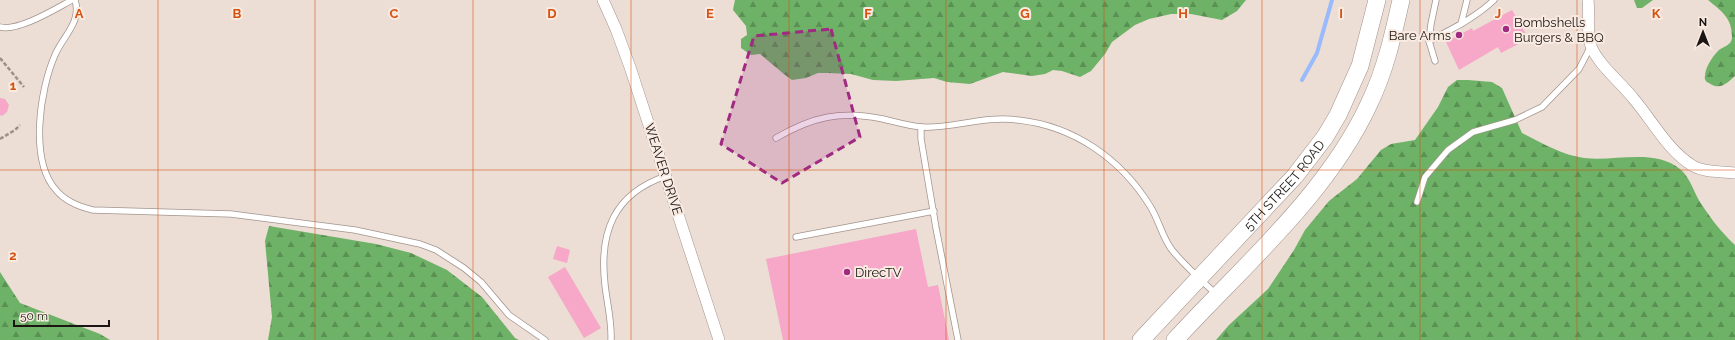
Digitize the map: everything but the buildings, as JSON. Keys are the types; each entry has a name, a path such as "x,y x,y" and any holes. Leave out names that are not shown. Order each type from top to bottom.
{"main road":[{"name":"5TH STREET ROAD","path":"1141,340 1295,176 1325,137 1338,115 1360,66 1377,0"},
{"name":"5TH STREET ROAD","path":"1175,340 1298,209 1346,146 1368,106 1378,84 1389,50 1401,0"}],"street":[{"name":"WEAVER DRIVE","path":"603,0 628,60 667,176 719,340"},
{"path":"1588,0 1591,46 1605,66 1642,108 1660,135 1682,157 1694,166 1704,170 1735,173"}],"lane":[{"path":"0,27 14,28 72,0"},
{"path":"75,0 77,9 76,20 61,43 50,68 45,85 40,121 43,168 56,190 64,198 93,210 231,214 355,230 420,244 436,250 464,268 481,282 509,315 545,340"},
{"path":"1435,61 1430,41 1431,24 1436,0"},
{"path":"1461,24 1467,0"},
{"path":"1430,41 1483,10 1494,0"},
{"path":"1417,202 1425,177 1448,150 1473,132 1515,120 1542,107 1579,69 1591,46"},
{"path":"776,138 808,122 835,115 864,116 921,127 978,120 1016,119 1053,127 1087,142 1108,158 1129,178 1150,206 1172,249 1217,295"},
{"path":"921,127 934,211 958,340"},
{"path":"610,340 611,326 603,257 608,228 619,208 632,195 647,184 667,176"},
{"path":"796,237 934,211"}],"path":[{"path":"0,58 24,87"},
{"path":"0,139 15,130 20,125"}],"highlighted area":[{"path":"831,29 860,137 782,183 721,144 754,36"}],"green space":[{"path":"735,0 1246,0 1237,11 1222,20 1191,14 1171,14 1149,19 1135,25 1112,42 1105,54 1091,71 1080,77 1062,71 1053,70 1045,74 1032,76 1003,72 970,84 947,82 934,78 896,81 873,80 851,74 827,73 818,73 806,78 792,80 760,54 751,55 741,48 741,39 747,35 746,26 733,10"},
{"path":"1634,0 1653,0 1642,8 1637,8"},
{"path":"1708,0 1735,0 1735,76 1720,86 1707,82 1705,73 1709,63 1716,53 1731,42 1732,30 1725,15"},
{"path":"1457,80 1492,82 1502,88 1522,133 1560,151 1584,158 1596,159 1646,157 1670,163 1680,169 1690,181 1699,201 1709,216 1735,245 1735,340 1216,340 1229,325 1268,289 1294,250 1305,230 1329,201 1357,179 1381,150 1391,144 1415,140 1438,107 1448,87"},
{"path":"269,226 376,244 411,253 447,270 482,297 515,338 519,340 268,340 272,317 265,241"},
{"path":"0,272 20,303 100,334 110,340 0,340"}],"waterway":[{"path":"1302,80 1317,53 1332,0"}],"place":[{"name":"Bombshells Burgers & BBQ","path":"1506,29"},
{"name":"Bare Arms","path":"1459,35"},
{"name":"DirecTV","path":"847,272"}]}
